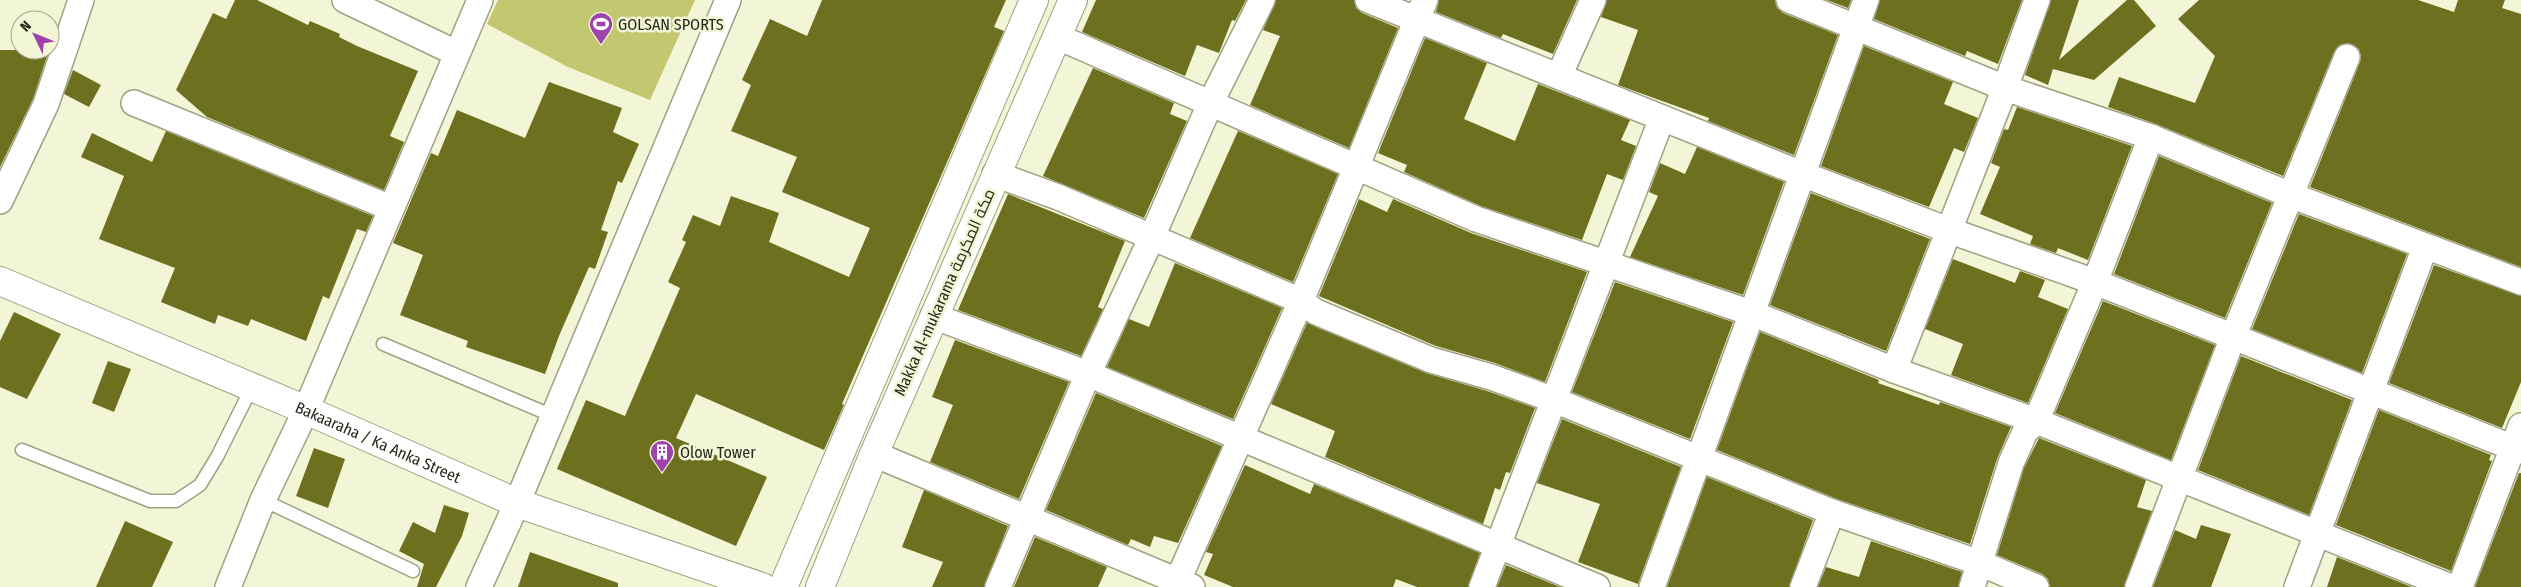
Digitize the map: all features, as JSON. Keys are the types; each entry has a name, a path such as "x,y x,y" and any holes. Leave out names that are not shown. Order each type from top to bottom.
{"main road":[{"name":"Makka Al-mukarama مكة المكرمة","path":"783,587 1034,0"},
{"name":"Makka Al-mukarama مكة المكرمة","path":"820,587 933,316 1074,0"},
{"name":"Bakaaraha / Ka Anka Street","path":"0,281 306,410 517,503 762,587"}],"street":[{"path":"0,201 46,104 81,0"},
{"path":"346,0 456,53"},
{"path":"228,587 263,500 306,410 480,0"},
{"path":"479,587 517,503 728,0"},
{"path":"998,587 1088,374 1152,237 1210,104 1262,0"},
{"path":"1368,0 1420,10 1559,76 1802,174 1948,230 2095,282 2372,391 2518,441 2460,587"},
{"path":"1559,76 1593,0"},
{"path":"1789,0 2005,88 2151,137 2290,195 2521,282"},
{"path":"1652,587 1866,0"},
{"path":"1894,370 2005,88 2036,0"},
{"path":"874,454 1028,517 1182,585 1420,10"},
{"path":"1058,37 1476,219 1751,313 1894,370 2036,421 2451,587"},
{"path":"2138,587 2178,477 2233,337 2347,57"},
{"path":"134,103 391,208"},
{"path":"1482,587 1608,264 1662,118"},
{"path":"1972,587 2010,464 2025,432 2036,421 2095,282 2151,137"},
{"path":"995,174 1152,237 1301,301 1316,312 1431,360 1492,377 1554,400 1832,512 1980,563 2036,587"},
{"path":"2297,587 2425,246"},
{"path":"933,316 1088,374 1597,587"},
{"path":"1803,587 1832,512"}],"lane":[{"path":"383,344 553,416"},
{"path":"22,450 150,501 176,501 200,485 252,387"},
{"path":"263,500 413,571"}],"green space":[{"name":"GOLSAN SPORTS","path":"498,0 695,0 650,100 568,67 487,24"}],"building":[{"path":"235,0 257,0 308,25 310,21 340,34 339,37 357,46 418,71 390,136 404,142 384,190 207,117 176,90 213,13 226,19"},
{"path":"822,0 1006,0 994,27 1004,31 842,404 844,405 824,450 696,394 676,438 767,477 736,546 557,469 586,400 625,416 680,288 668,282 686,242 682,240 693,215 720,226 731,196 779,213 769,242 849,277 870,228 782,192 797,157 731,131 751,85 742,80 770,19 807,36"},
{"path":"1096,0 1246,0 1235,21 1232,20 1219,53 1197,45 1185,76 1082,32"},
{"path":"1276,0 1354,0 1356,8 1362,13 1398,28 1349,148 1250,105 1280,36 1263,30"},
{"path":"1439,0 1577,0 1553,54 1503,34 1501,38 1436,12"},
{"path":"1607,0 1775,0 1777,8 1783,13 1838,35 1794,155 1708,121 1709,118 1618,85 1638,30 1601,17"},
{"path":"1827,0 1851,0 1848,8"},
{"path":"1880,0 2022,0 1998,64 1967,51 1965,56 1874,19"},
{"path":"2051,0 2079,0 2059,60 2127,0 2134,0 2156,26 2094,80 2053,69 2048,85 2025,75"},
{"path":"2199,0 2418,0 2454,12 2458,0 2505,0 2502,8 2521,14 2521,267 2310,187 2360,62 2359,49 2352,44 2339,45 2334,52 2283,176 2156,124 2108,107 2119,77 2195,103 2215,56 2178,19"},
{"path":"1425,38 1487,63 1464,119 1515,141 1538,84 1630,120 1621,140 1636,146 1623,180 1607,174 1582,240 1481,206 1404,172 1407,165 1378,153"},
{"path":"1864,46 1953,82 1944,104 1978,118 1964,152 1954,148 1929,207 1821,166"},
{"path":"0,50 10,50 10,60 46,60 33,99 0,167"},
{"path":"1093,68 1174,103 1170,114 1187,121 1144,218 1043,176"},
{"path":"73,70 101,85 89,107 64,94"},
{"path":"549,82 622,108 613,132 639,144 622,183 618,181 601,230 608,232 595,269 589,267 559,336 545,374 466,347 468,341 400,315 423,255 393,243 431,153 438,156 457,110 525,138"},
{"path":"2017,107 2132,146 2088,260 2058,248 2056,253 2030,244 2033,236 1980,214 2000,167 1991,163 2004,129 2008,130"},
{"path":"166,131 373,216 366,232 357,229 329,299 323,296 306,341 251,319 248,326 218,315 215,324 161,302 175,268 99,239 124,176 81,157 92,133 152,162"},
{"path":"1238,131 1338,174 1293,282 1190,238"},
{"path":"1697,147 1784,182 1743,295 1630,257 1658,196 1649,192 1660,163 1685,174"},
{"path":"2159,156 2272,203 2225,318 2114,274"},
{"path":"1811,193 1930,239 1886,351 1770,305"},
{"path":"1008,194 1125,241 1098,307 1103,309 1081,356 958,310"},
{"path":"1359,199 1387,212 1393,199 1471,233 1587,272 1545,382 1495,363 1436,346 1319,296"},
{"path":"2299,214 2407,254 2362,373 2252,329"},
{"path":"1953,259 2015,283 2020,271 2045,280 2038,297 2068,309 2028,403 1951,375 1963,344 1925,329"},
{"path":"1175,263 1282,308 1233,419 1107,367 1129,319 1149,327"},
{"path":"2434,265 2521,296 2521,382 2502,428 2389,383"},
{"path":"1615,282 1733,322 1690,439 1572,392"},
{"path":"2103,301 2215,345 2171,460 2055,413"},
{"path":"14,312 61,334 27,399 0,387 0,341"},
{"path":"1307,323 1426,373 1487,391 1535,408 1510,473 1506,472 1500,490 1495,488 1483,524 1325,457 1335,431 1271,404"},
{"path":"1760,332 1879,380 1878,383 1939,405 1940,402 2011,427 1997,459 1970,544 1837,499 1717,450"},
{"path":"955,340 1069,382 1019,499 930,462 953,405 932,397"},
{"path":"2241,356 2352,400 2309,515 2198,470"},
{"path":"108,361 131,369 114,412 92,403"},
{"path":"1096,393 1222,446 1178,543 1154,536 1150,547 1131,539 1128,545 1046,510"},
{"path":"2379,410 2491,455 2489,460 2492,461 2451,571 2336,525"},
{"path":"1562,419 1681,467 1638,584 1578,562 1600,504 1537,483"},
{"path":"2039,438 2146,480 2137,507 2152,511 2124,587 2050,587 2048,579 2042,574 1997,555 2024,468"},
{"path":"314,448 345,459 328,508 296,496"},
{"path":"1245,465 1310,494 1314,484 1480,553 1468,587 1417,587 1396,579 1393,587 1233,587 1204,575 1213,554 1206,552"},
{"path":"2519,473 2521,473 2521,587 2475,587"},
{"path":"1707,477 1813,520 1789,587 1667,587"},
{"path":"924,490 1008,526 984,587 932,587 943,562 902,547"},
{"path":"444,505 469,513 462,536 436,587 417,587 424,564 399,551 413,522 435,533"},
{"path":"125,521 173,542 152,587 96,587"},
{"path":"2201,525 2231,534 2211,587 2153,587 2175,530 2196,539"},
{"path":"1035,537 1107,567 1098,587 1014,587"},
{"path":"1871,541 1962,572 1958,587 1818,587 1826,567 1859,577"},
{"path":"530,552 618,583 618,587 518,587"},
{"path":"2337,557 2412,587 2327,587"},
{"path":"1506,565 1560,587 1497,587"}],"place":[{"name":"GOLSAN SPORTS","path":"601,45"},
{"name":"Olow Tower","path":"662,473"}]}
